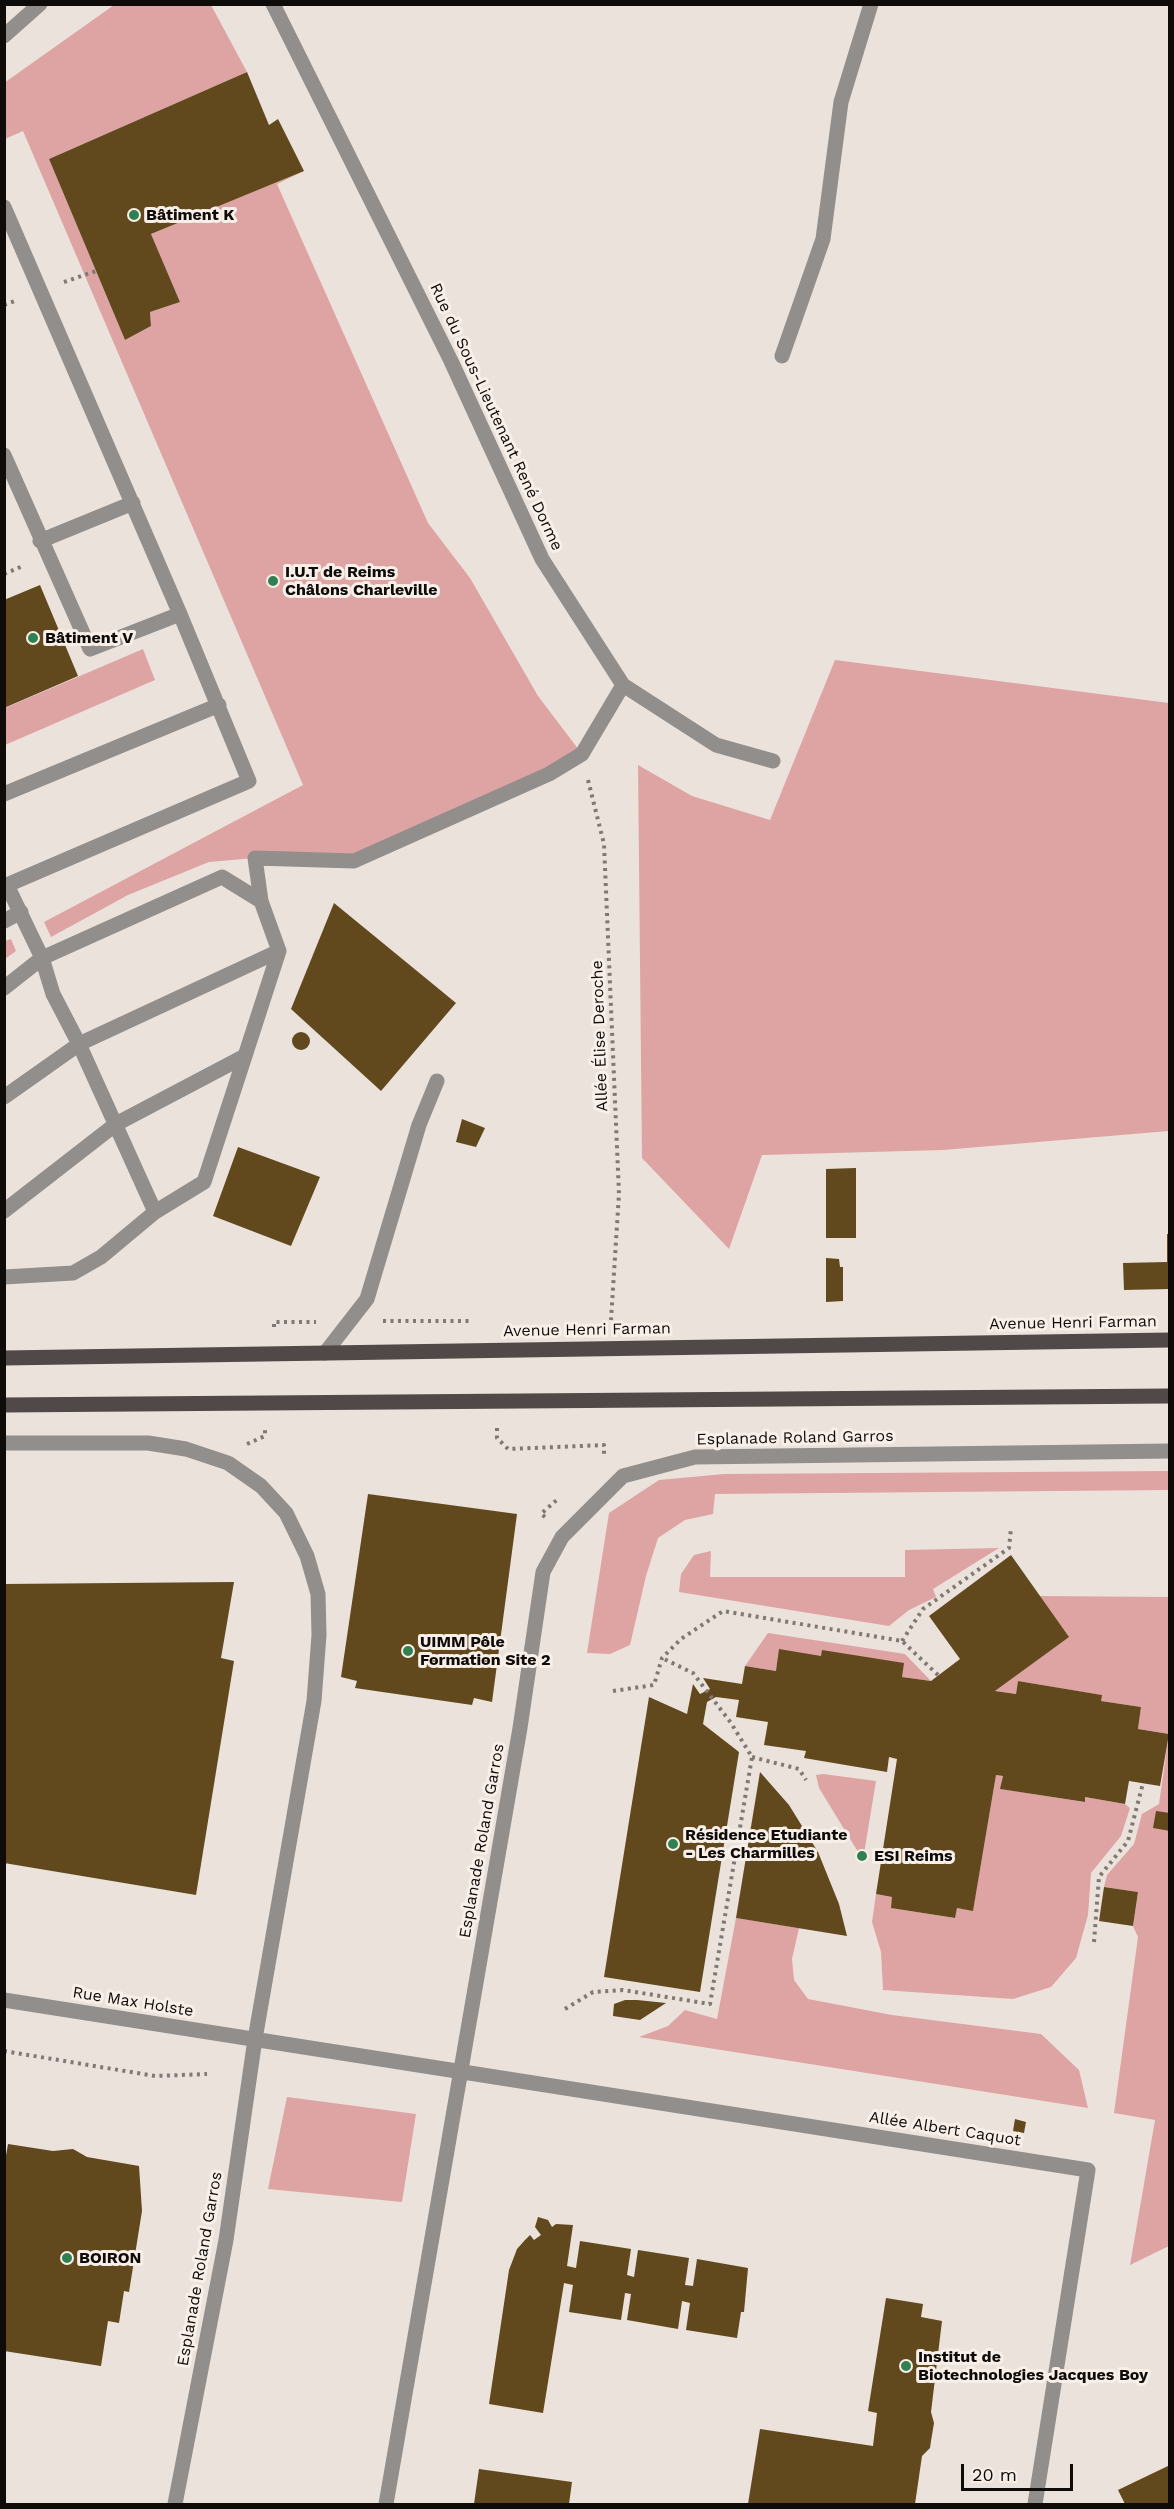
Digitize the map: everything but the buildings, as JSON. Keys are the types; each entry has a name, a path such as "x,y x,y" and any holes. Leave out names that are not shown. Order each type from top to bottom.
{"main road":[{"name":"Avenue Henri Farman","path":"4,1358 1170,1340"},
{"path":"4,1405 1170,1396"}],"street":[{"path":"4,36 40,4"},
{"name":"Rue du Sous-Lieutenant René Dorme","path":"273,4 451,361 542,559 623,685 716,745 773,761"},
{"path":"782,356 823,239 841,102 871,4"},
{"path":"4,207 133,503 249,781 6,885 42,958 52,994 79,1044 155,1212"},
{"path":"4,455 40,541 90,649 180,614"},
{"path":"40,541 133,503"},
{"path":"4,1277 73,1273 101,1257 155,1212 204,1182 279,951 261,901 255,858 354,861 549,774 582,754 623,685"},
{"path":"4,794 219,705"},
{"path":"4,988 42,958 222,876 261,901"},
{"path":"4,921 21,912"},
{"path":"4,1097 79,1044 279,951"},
{"path":"4,1211 116,1124 244,1056"},
{"path":"325,1353 367,1299 419,1125 437,1081"},
{"name":"Esplanade Roland Garros","path":"4,1443 148,1443 186,1449 228,1463 261,1486 286,1513 307,1556 318,1594 319,1635 314,1701 255,2039 226,2240 176,2505"},
{"name":"Esplanade Roland Garros","path":"386,2505 462,2071 543,1572 562,1537 623,1476 695,1457 1170,1451"},
{"name":"Rue Max Holste","path":"4,2000 255,2039"},
{"path":"255,2039 462,2071"},
{"name":"Allée Albert Caquot","path":"462,2071 1088,2170 1035,2505"}],"path":[{"name":"Allée Élise Deroche","path":"582,754 604,844 619,1194 613,1320"},
{"path":"496,1427 497,1438 508,1449 604,1445 604,1458"},
{"path":"562,1537 541,1514 568,1490"},
{"path":"902,1641 923,1609 1009,1548 1011,1528"},
{"path":"613,1691 654,1686 662,1658 681,1639 723,1611 902,1641 939,1676"},
{"path":"565,2009 593,1992 623,1990 710,2004 752,1757 693,1673 662,1658"},
{"path":"752,1757 799,1769 806,1780"},
{"path":"1094,1942 1099,1877 1128,1841 1143,1783"},
{"path":"4,2051 155,2076 207,2074"}],"shaded area":[{"path":"114,5 211,5 247,72 49,159 125,340 151,326 150,312 180,302 151,234 304,171 277,184 428,523 470,578 538,696 582,754 354,861 255,858 209,862 128,895 51,937 44,922 303,785 23,131 5,139 4,83"},
{"path":"143,649 155,680 5,745 5,708"},
{"path":"835,660 1169,703 1169,1131 943,1150 762,1155 729,1249 642,1158 638,765 692,796 770,820"},
{"path":"11,939 16,951 5,959 5,941"},
{"path":"1169,1471 1169,1490 715,1494 713,1514 685,1520 658,1538 646,1576 630,1645 610,1654 587,1653 609,1513 659,1480 724,1474"},
{"path":"999,1548 933,1589 936,1597 909,1610 889,1626 679,1592 681,1574 694,1555 711,1551 710,1577 905,1577 905,1550"},
{"path":"1039,1596 1169,1597 1169,1734 1138,1729 1141,1707 1101,1701 1101,1695 1018,1681 1016,1694 995,1691 1068,1637"},
{"path":"768,1633 905,1654 931,1681 902,1677 821,1656 776,1671 745,1666"},
{"path":"1169,1734 1169,2246 1130,2265 1155,2120 1114,2113 1138,1937 1133,1926 1138,1892 1104,1887 1107,1875 1134,1844 1142,1814 1159,1804"},
{"path":"816,1775 876,1781 863,1860 819,1788"},
{"path":"996,1775 1003,1776 1001,1789 1084,1802 1085,1797 1125,1804 1130,1808 1121,1836 1091,1873 1088,1915 1076,1958 1051,1987 1013,1999 883,1990 881,1952 872,1922 876,1894 892,1897 892,1908 954,1918 957,1908 973,1910"},
{"path":"736,1918 799,1928 792,1959 794,1980 808,1999 892,2015 1041,2034 1079,2070 1088,2108 639,2037 668,2026 685,2010 717,2019"},
{"path":"287,2097 416,2114 402,2202 268,2189"}],"place":[{"name":"Bâtiment K","path":"134,215"},
{"name":"I.U.T de Reims Châlons Charleville","path":"273,581"},
{"name":"Bâtiment V","path":"33,638"},
{"name":"UIMM Pôle Formation Site 2","path":"408,1651"},
{"name":"Résidence Etudiante - Les Charmilles","path":"673,1844"},
{"name":"ESI Reims","path":"862,1856"},
{"name":"BOIRON","path":"67,2258"},
{"name":"Institut de Biotechnologies Jacques Boy","path":"906,2366"}]}
